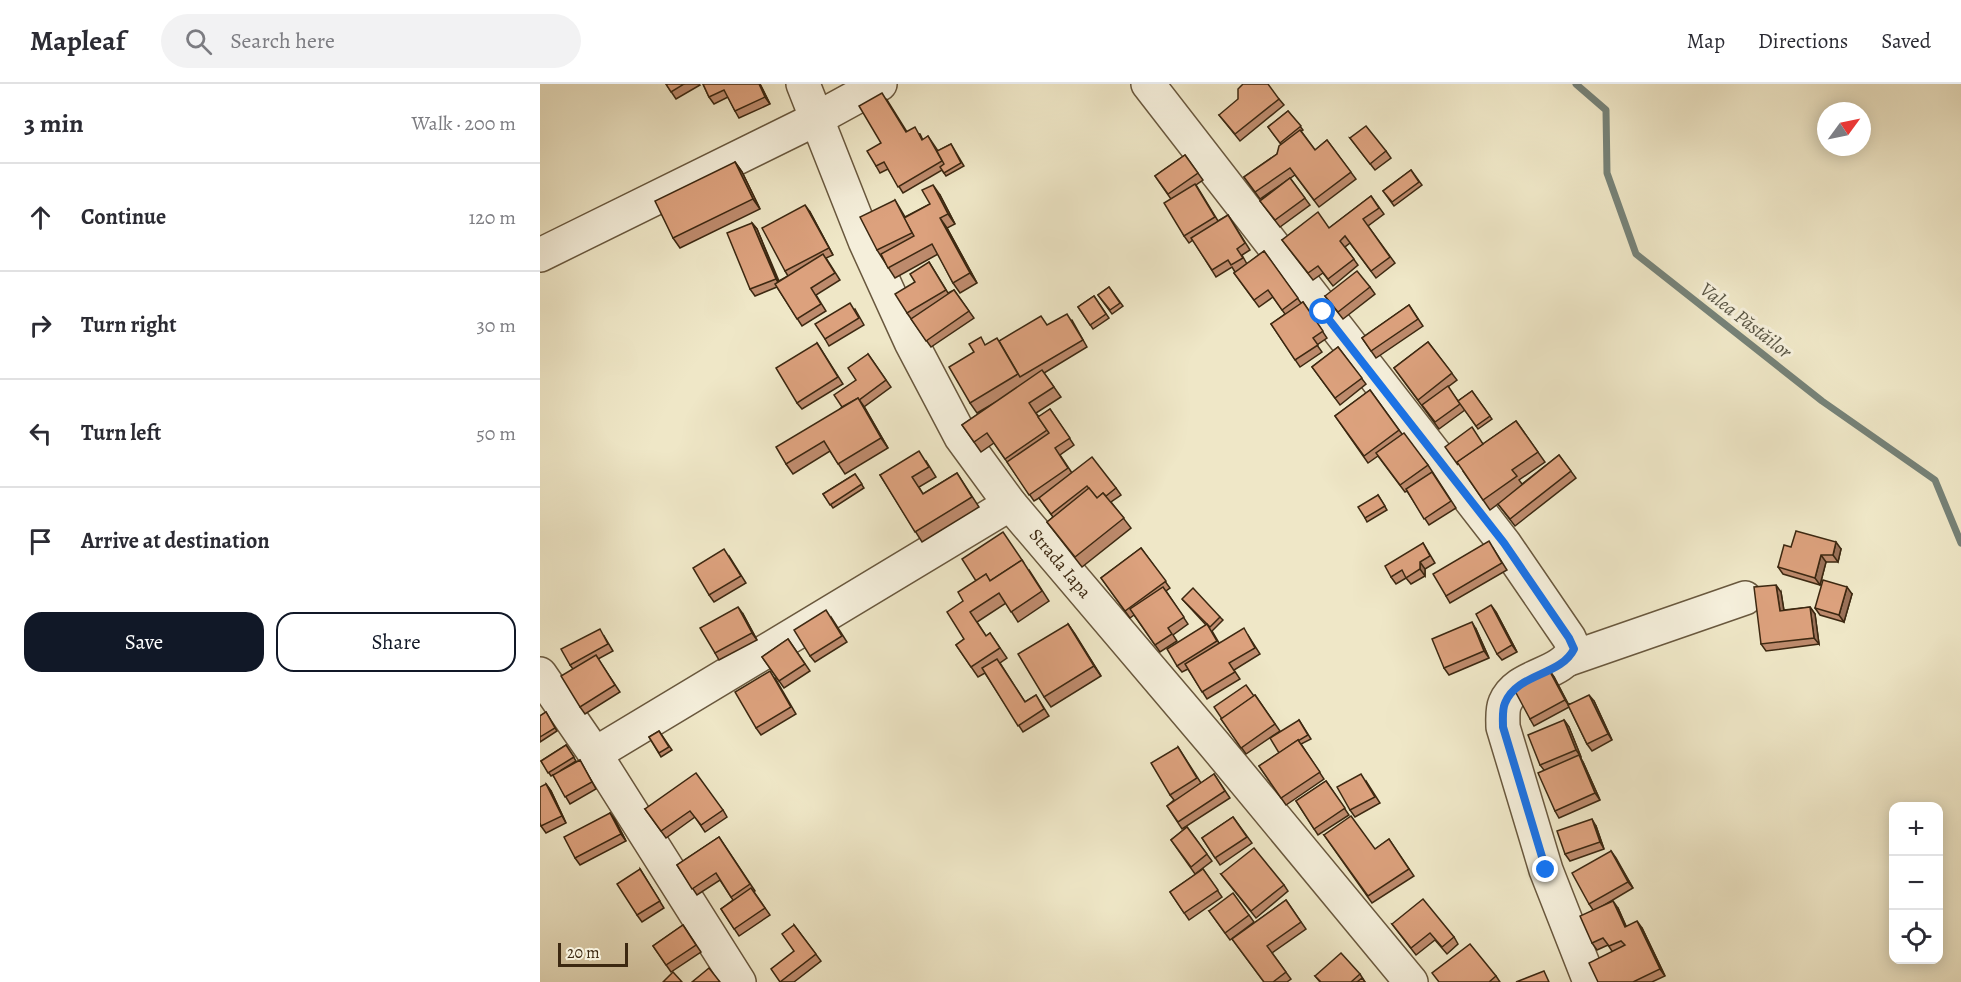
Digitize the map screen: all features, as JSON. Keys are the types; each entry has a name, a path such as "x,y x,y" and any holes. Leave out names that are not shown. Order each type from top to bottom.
{"street":[{"name":"Strada Iapa","path":"803,84 865,241 911,342 961,437 1010,504 1236,770 1411,982"},
{"path":"540,255 816,119 880,84"},
{"path":"1148,84 1504,543 1569,638 1574,649 1569,659"},
{"path":"595,754 1010,504"},
{"path":"1590,982 1546,870 1503,727 1504,705 1510,693 1521,684 1569,659 1745,598"},
{"path":"540,674 595,754 739,982"}],"building":[{"path":"666,84 684,84 671,92"},
{"path":"703,84 759,84 765,97 735,111 724,90 709,97"},
{"path":"1243,84 1268,84 1279,99 1235,134 1219,115 1238,99 1238,89"},
{"path":"882,93 906,132 915,127 922,140 928,136 942,161 898,187 884,162 876,166 867,151 881,143 859,106"},
{"path":"1288,111 1301,126 1280,143 1268,127"},
{"path":"1366,126 1386,151 1370,164 1350,138"},
{"path":"1300,130 1315,150 1327,140 1351,172 1314,200 1290,168 1255,192 1244,177 1277,154 1279,146"},
{"path":"951,144 961,163 944,173 940,167 944,164 937,151"},
{"path":"1185,155 1198,173 1168,194 1155,176"},
{"path":"735,162 753,199 673,238 655,201"},
{"path":"1411,170 1419,182 1392,202 1383,191"},
{"path":"1290,178 1305,198 1275,220 1260,201"},
{"path":"1195,184 1215,217 1184,236 1164,203"},
{"path":"933,185 948,214 940,218 970,273 953,283 932,244 888,268 881,254 914,236 904,218 930,204 922,190"},
{"path":"1371,196 1379,208 1363,219 1390,257 1371,271 1345,236 1340,241 1354,259 1328,279 1318,266 1308,273 1282,240 1318,212 1329,228"},
{"path":"895,200 912,233 877,250 860,217"},
{"path":"805,205 829,248 785,271 762,228"},
{"path":"1228,215 1245,243 1237,249 1243,258 1231,265 1228,260 1212,270 1191,238"},
{"path":"752,223 776,279 750,289 727,233"},
{"path":"1264,251 1298,298 1282,310 1268,290 1254,300 1234,273"},
{"path":"823,254 835,273 811,288 821,304 797,319 775,284"},
{"path":"929,262 946,290 907,313 895,294 915,282 910,274"},
{"path":"1357,271 1370,287 1338,312 1325,296"},
{"path":"1109,287 1120,303 1110,310 1098,295"},
{"path":"954,290 969,311 926,341 911,319"},
{"path":"1094,296 1106,314 1090,325 1078,307"},
{"path":"1303,302 1323,331 1313,338 1318,345 1295,360 1271,324"},
{"path":"850,303 859,318 825,339 815,324"},
{"path":"1409,305 1418,319 1371,351 1362,338"},
{"path":"1067,314 1083,340 1020,377 999,341 1041,316 1047,325"},
{"path":"981,337 985,345 997,338 1018,374 970,403 949,367 974,352 969,344"},
{"path":"1428,342 1452,373 1418,400 1394,368"},
{"path":"817,343 838,377 797,403 776,368"},
{"path":"1338,347 1362,378 1335,398 1312,367"},
{"path":"868,354 886,380 859,400 858,398 842,407 834,395 856,380 848,368"},
{"path":"1042,370 1054,387 1029,403 1047,430 1005,459 987,433 974,442 962,425"},
{"path":"1448,386 1460,404 1435,422 1422,405"},
{"path":"1370,390 1399,430 1364,456 1335,416"},
{"path":"1472,391 1490,416 1476,426 1458,401"},
{"path":"858,398 881,438 838,464 824,441 786,464 776,447"},
{"path":"1050,409 1070,438 1055,448 1068,468 1029,495 1007,462 1049,433 1038,417"},
{"path":"1516,421 1538,452 1512,470 1517,476 1483,500 1457,462"},
{"path":"1472,427 1483,444 1457,462 1458,465 1445,447"},
{"path":"1404,433 1428,465 1400,485 1376,453"},
{"path":"919,451 929,467 912,477 923,494 957,473 972,497 915,532 880,475"},
{"path":"1559,455 1571,471 1510,519 1498,504"},
{"path":"1092,457 1116,488 1106,496 1103,493 1097,498 1087,486 1051,514 1039,498"},
{"path":"1432,472 1451,501 1424,519 1406,489"},
{"path":"855,474 862,484 830,505 823,494"},
{"path":"1089,488 1097,498 1103,493 1124,518 1075,557 1047,522"},
{"path":"1378,495 1385,506 1365,518 1358,507"},
{"path":"1796,531 1836,542 1833,555 1821,555 1815,578 1778,567 1784,545 1791,547"},
{"path":"1003,532 1022,560 990,581 986,574 976,581 962,559"},
{"path":"1489,541 1502,563 1446,596 1433,574"},
{"path":"1423,543 1430,556 1420,562 1420,569 1406,578 1402,570 1391,577 1385,566"},
{"path":"1141,548 1166,581 1125,611 1101,578"},
{"path":"724,549 741,576 709,595 693,568"},
{"path":"1022,560 1042,591 1011,612 999,593 970,612 986,636 990,633 1000,648 971,667 956,645 964,639 947,612 963,601 958,592 986,574 990,581"},
{"path":"1823,580 1847,587 1839,615 1815,608"},
{"path":"1776,585 1780,611 1810,607 1814,638 1761,644 1754,587"},
{"path":"1163,587 1184,617 1168,628 1172,634 1155,645 1130,609"},
{"path":"1193,588 1220,617 1210,627 1182,599"},
{"path":"1491,605 1512,645 1497,654 1476,614"},
{"path":"738,607 752,633 715,653 700,628"},
{"path":"826,610 842,636 810,656 794,630"},
{"path":"1472,622 1484,651 1444,668 1432,639"},
{"path":"1068,624 1094,666 1044,697 1018,654"},
{"path":"1207,624 1217,641 1177,666 1167,649"},
{"path":"1244,628 1255,648 1229,663 1235,672 1202,692 1185,664"},
{"path":"600,629 608,644 570,665 561,649"},
{"path":"788,639 805,664 779,681 762,657"},
{"path":"596,655 615,685 580,707 561,676"},
{"path":"997,659 1025,702 1036,695 1044,709 1018,726 982,668"},
{"path":"1549,670 1565,700 1530,719 1514,689"},
{"path":"770,671 791,707 756,728 735,692"},
{"path":"1246,685 1254,696 1222,719 1214,707"},
{"path":"1255,695 1275,724 1241,748 1221,719"},
{"path":"1589,695 1608,734 1587,744 1568,705"},
{"path":"546,712 555,728 540,737 540,716"},
{"path":"1299,720 1308,735 1279,753 1270,738"},
{"path":"1564,720 1576,750 1540,765 1528,735"},
{"path":"659,731 669,747 659,753 649,737"},
{"path":"1298,740 1320,772 1281,798 1259,766"},
{"path":"566,745 574,757 548,773 541,761"},
{"path":"1178,747 1197,778 1170,795 1151,763"},
{"path":"1579,755 1595,793 1555,811 1538,773"},
{"path":"580,760 592,782 565,797 553,775"},
{"path":"696,773 723,810 701,825 690,811 661,831 645,809"},
{"path":"1214,774 1225,791 1178,822 1167,806"},
{"path":"1361,774 1375,797 1350,810 1337,787"},
{"path":"1326,781 1345,808 1314,829 1296,801"},
{"path":"546,784 562,816 541,826 540,787"},
{"path":"610,813 621,834 575,858 564,837"},
{"path":"1351,816 1375,849 1389,839 1409,869 1368,896 1324,835"},
{"path":"1233,817 1247,837 1215,858 1202,838"},
{"path":"1592,819 1600,842 1565,854 1557,831"},
{"path":"1187,827 1207,854 1191,867 1171,840"},
{"path":"719,837 750,884 731,897 716,873 692,889 677,865"},
{"path":"1254,848 1284,885 1251,911 1221,874"},
{"path":"1611,851 1628,882 1589,904 1572,873"},
{"path":"640,869 660,901 637,915 617,884"},
{"path":"1203,869 1218,890 1184,913 1170,892"},
{"path":"751,888 765,908 734,929 721,909"},
{"path":"1233,893 1249,915 1225,933 1209,911"},
{"path":"1423,899 1454,937 1442,947 1430,933 1411,948 1392,924"},
{"path":"1286,900 1301,922 1267,946 1286,972 1273,982 1264,982 1232,939"},
{"path":"1613,901 1625,927 1637,921 1660,969 1633,982 1598,982 1589,963 1625,945 1621,941 1609,946 1603,938 1592,943 1580,916"},
{"path":"683,925 696,945 666,965 653,946"},
{"path":"794,925 816,954 780,982 771,969 794,951 782,934"},
{"path":"1470,944 1496,976 1489,982 1439,982 1432,973"},
{"path":"1341,953 1360,974 1351,982 1321,982 1315,976"},
{"path":"709,968 720,982 692,982"},
{"path":"1544,971 1549,982 1516,982"},
{"path":"673,972 682,982 663,982"}],"waterway":[{"name":"Valea Păstăilor","path":"1576,84 1606,110 1607,173 1636,254 1822,401 1935,480 1961,543"}],"route":[{"path":"1323,312 1504,543 1569,638 1574,649 1569,659 1521,684 1510,693 1504,705 1503,727 1546,870"}]}
